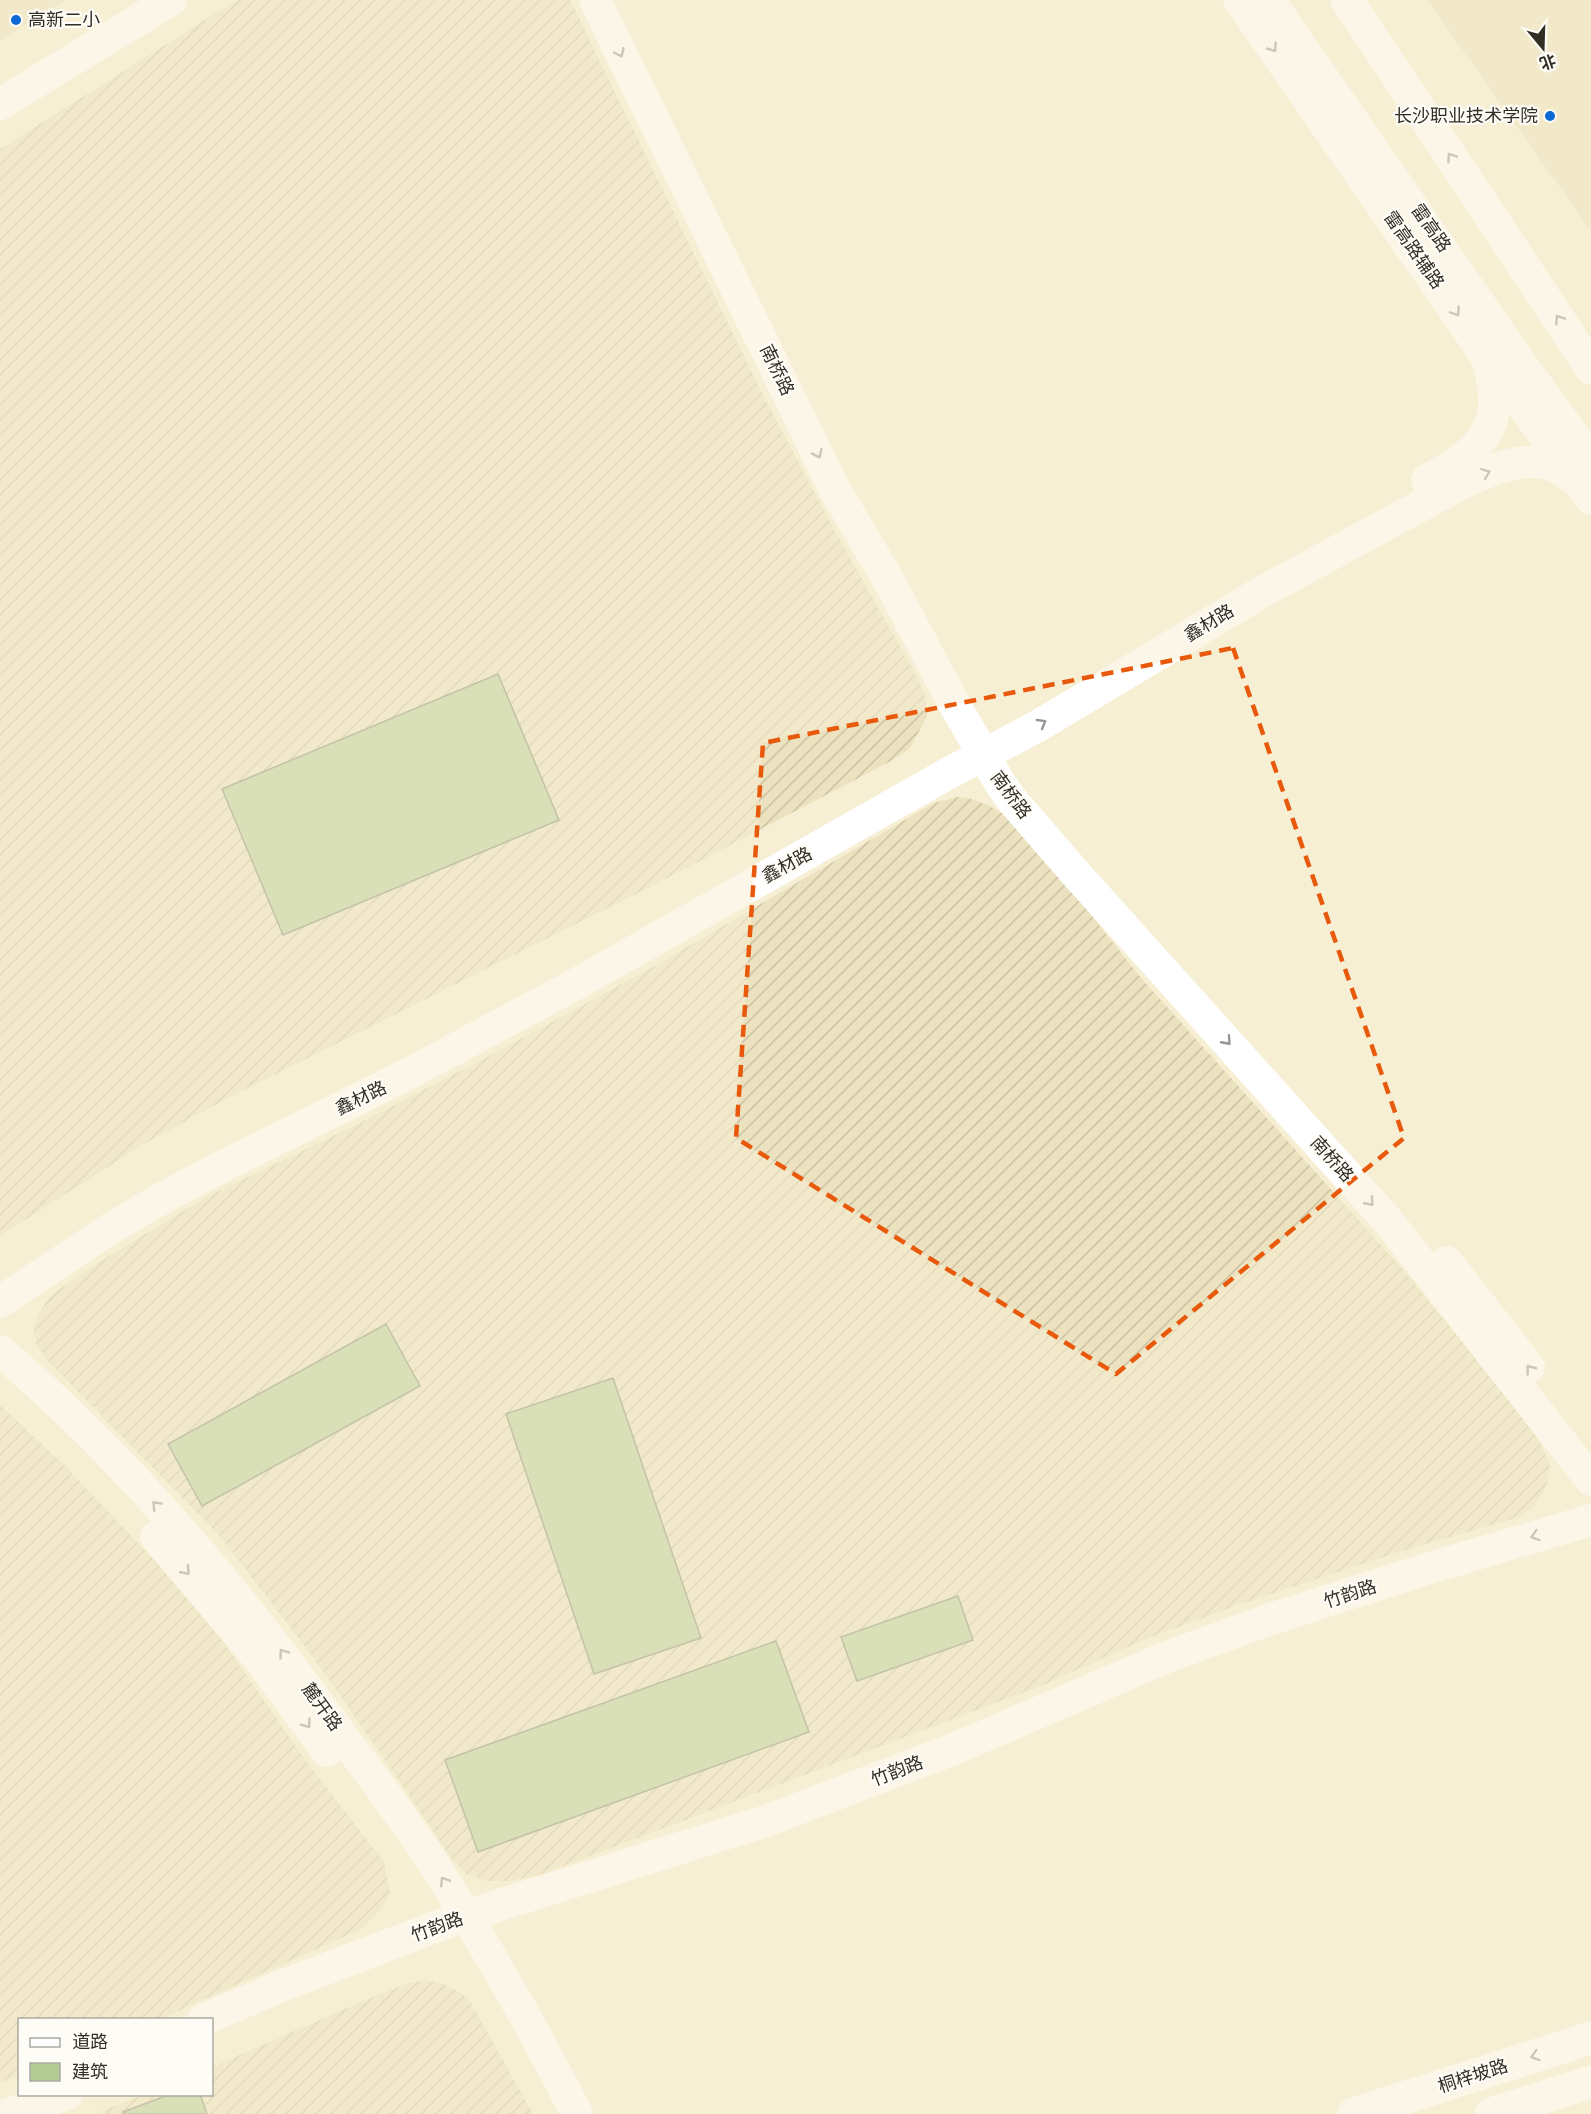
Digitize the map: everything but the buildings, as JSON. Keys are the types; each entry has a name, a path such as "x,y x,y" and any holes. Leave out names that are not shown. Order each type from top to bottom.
{"main road":[{"path":"0,81 133,0"},
{"path":"0,104 171,0"},
{"name":"南桥路","path":"595,0 835,490 986,742 1092,866 1241,1025 1405,1210 1493,1320 1591,1449"},
{"name":"南桥路","path":"617,0 854,481 986,742 1000,783 1018,807 1388,1221 1591,1480"},
{"name":"雷高路辅路","path":"1240,0 1486,355 1587,479"},
{"path":"1347,0 1591,368"},
{"name":"鑫材路","path":"0,1302 110,1228 157,1201 408,1074 538,1004 986,742 1251,576 1463,459 1484,439 1492,424 1495,391 1486,355"},
{"name":"鑫材路","path":"0,1277 100,1213 301,1104 399,1056 986,742 1038,726 1262,592 1474,478 1510,465 1540,462 1587,479"},
{"name":"麓开路","path":"0,1351 74,1419 132,1478 210,1564 277,1646 346,1740 445,1881 461,1929 555,2114"},
{"name":"麓开路","path":"0,1378 118,1493 260,1660 516,2001 577,2114"},
{"name":"竹韵路","path":"213,2036 461,1929 766,1821 954,1749 1167,1657 1268,1620 1591,1520"},
{"name":"竹韵路","path":"205,2018 291,1982 461,1929 771,1838 959,1765 1172,1676 1435,1587 1591,1541"},
{"name":"桐梓坡路","path":"1354,2114 1591,2038"},
{"path":"1491,2114 1591,2082"},
{"path":"0,2097 18,2092"},
{"path":"9,2114 61,2096"}],"street":[{"name":"雷高路","path":"1272,0 1525,365 1587,479"},
{"name":"雷高路","path":"1286,0 1591,437"}],"highlighted area":[{"path":"1233,648 1404,1138 1116,1374 736,1138 763,743"}],"shaded area":[{"name":"高新二小","path":"0,0 65,0 0,41"},
{"path":"237,0 570,0 761,391 836,533 916,675 925,696 927,716 910,748 893,760 652,886 230,1097 142,1145 0,1236 0,149"},
{"name":"长沙职业技术学院","path":"1427,0 1591,0 1591,231"},
{"path":"956,797 968,798 988,805 1010,818 1038,848 1141,978 1399,1265 1533,1427 1550,1465 1547,1486 1536,1504 1520,1517 1411,1548 1238,1605 1146,1639 1043,1685 537,1876 509,1881 486,1881 466,1874 451,1858 307,1649 219,1535 47,1360 37,1345 33,1327 39,1313 51,1295 93,1266 208,1196 362,1122 498,1051 644,972 934,803"},
{"path":"0,1405 68,1469 169,1576 222,1640 307,1762 384,1862 390,1893 381,1909 361,1929 162,2018 18,2018 18,2076 0,2082"},
{"path":"428,1980 449,1986 468,1998 533,2114 94,2114 140,2096 213,2096 213,2067 405,1984"}],"place":[{"name":"高新二小","path":"16,20"},
{"name":"长沙职业技术学院","path":"1550,116"}]}
